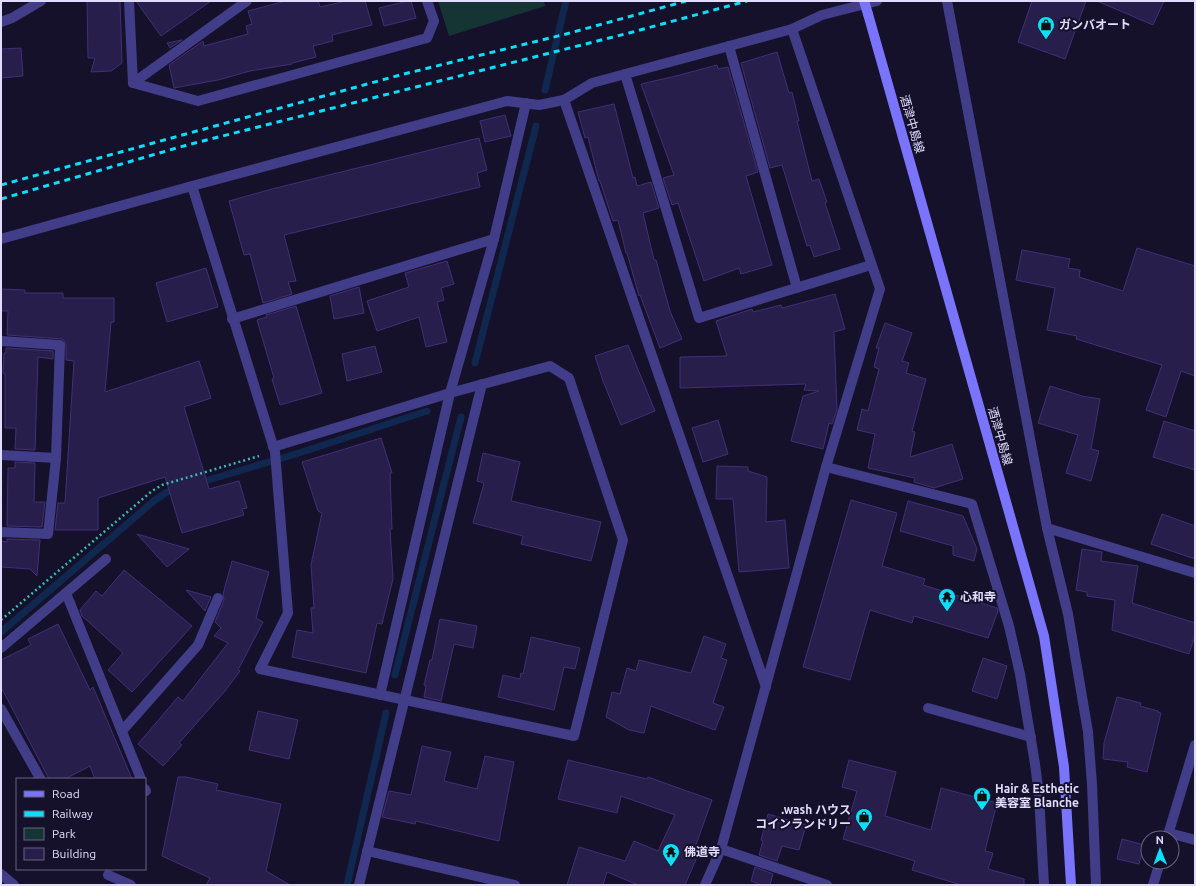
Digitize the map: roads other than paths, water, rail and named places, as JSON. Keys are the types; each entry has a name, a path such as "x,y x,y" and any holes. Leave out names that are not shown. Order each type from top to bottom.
{"main road":[{"name":"酒津中島線","path":"864,1 1044,636 1064,767 1071,885"}],"street":[{"path":"1,22 12,18 41,1"},
{"path":"129,1 133,83"},
{"path":"133,83 247,1"},
{"path":"133,83 198,101 427,38 434,21 427,1"},
{"path":"1,239 507,101 539,105 564,100 592,83 792,29 822,15 877,1"},
{"path":"947,1 1047,528 1068,614 1088,732 1092,784 1096,885"},
{"path":"705,885 721,850 826,467 880,289 792,29"},
{"path":"729,46 797,288"},
{"path":"625,74 699,318 871,265"},
{"path":"564,100 766,687"},
{"path":"380,694 450,393 494,239 526,103"},
{"path":"192,186 275,455 288,613 260,669 574,736 623,540 569,378 550,366 450,393 275,455"},
{"path":"232,319 494,239"},
{"path":"1,341 60,345 56,458 48,534 1,532"},
{"path":"359,885 482,384"},
{"path":"1,455 56,458"},
{"path":"826,467 972,504 1009,626 1020,674 1031,736 1039,795 1044,885"},
{"path":"1047,528 1195,573"},
{"path":"1,648 106,559"},
{"path":"66,593 141,778"},
{"path":"122,731 198,645 218,598"},
{"path":"928,708 1031,736"},
{"path":"1,709 40,778"},
{"path":"1170,830 1195,745"},
{"path":"1180,837 1195,840"},
{"path":"721,850 827,885"},
{"path":"367,851 515,885"},
{"path":"1153,885 1158,870"},
{"path":"1,874 14,885"},
{"path":"108,875 130,885"}],"waterway":[{"path":"545,90 566,1"},
{"path":"475,363 536,126"},
{"path":"198,483 296,454 427,411"},
{"path":"395,675 461,417"},
{"path":"1,632 155,500 167,492 179,488"},
{"path":"347,885 386,713"}],"railway":[{"path":"1,185 400,75 566,34 686,1"},
{"path":"1,199 187,145 629,33 747,1"}],"place":[{"name":"ガンバオート","path":"1046,40"},
{"name":"心和寺","path":"947,612"},
{"name":"Hair & Esthetic 美容室 Blanche","path":"982,811"},
{"name":".wash ハウス コインランドリー","path":"864,832"},
{"name":"佛道寺","path":"671,867"}]}
